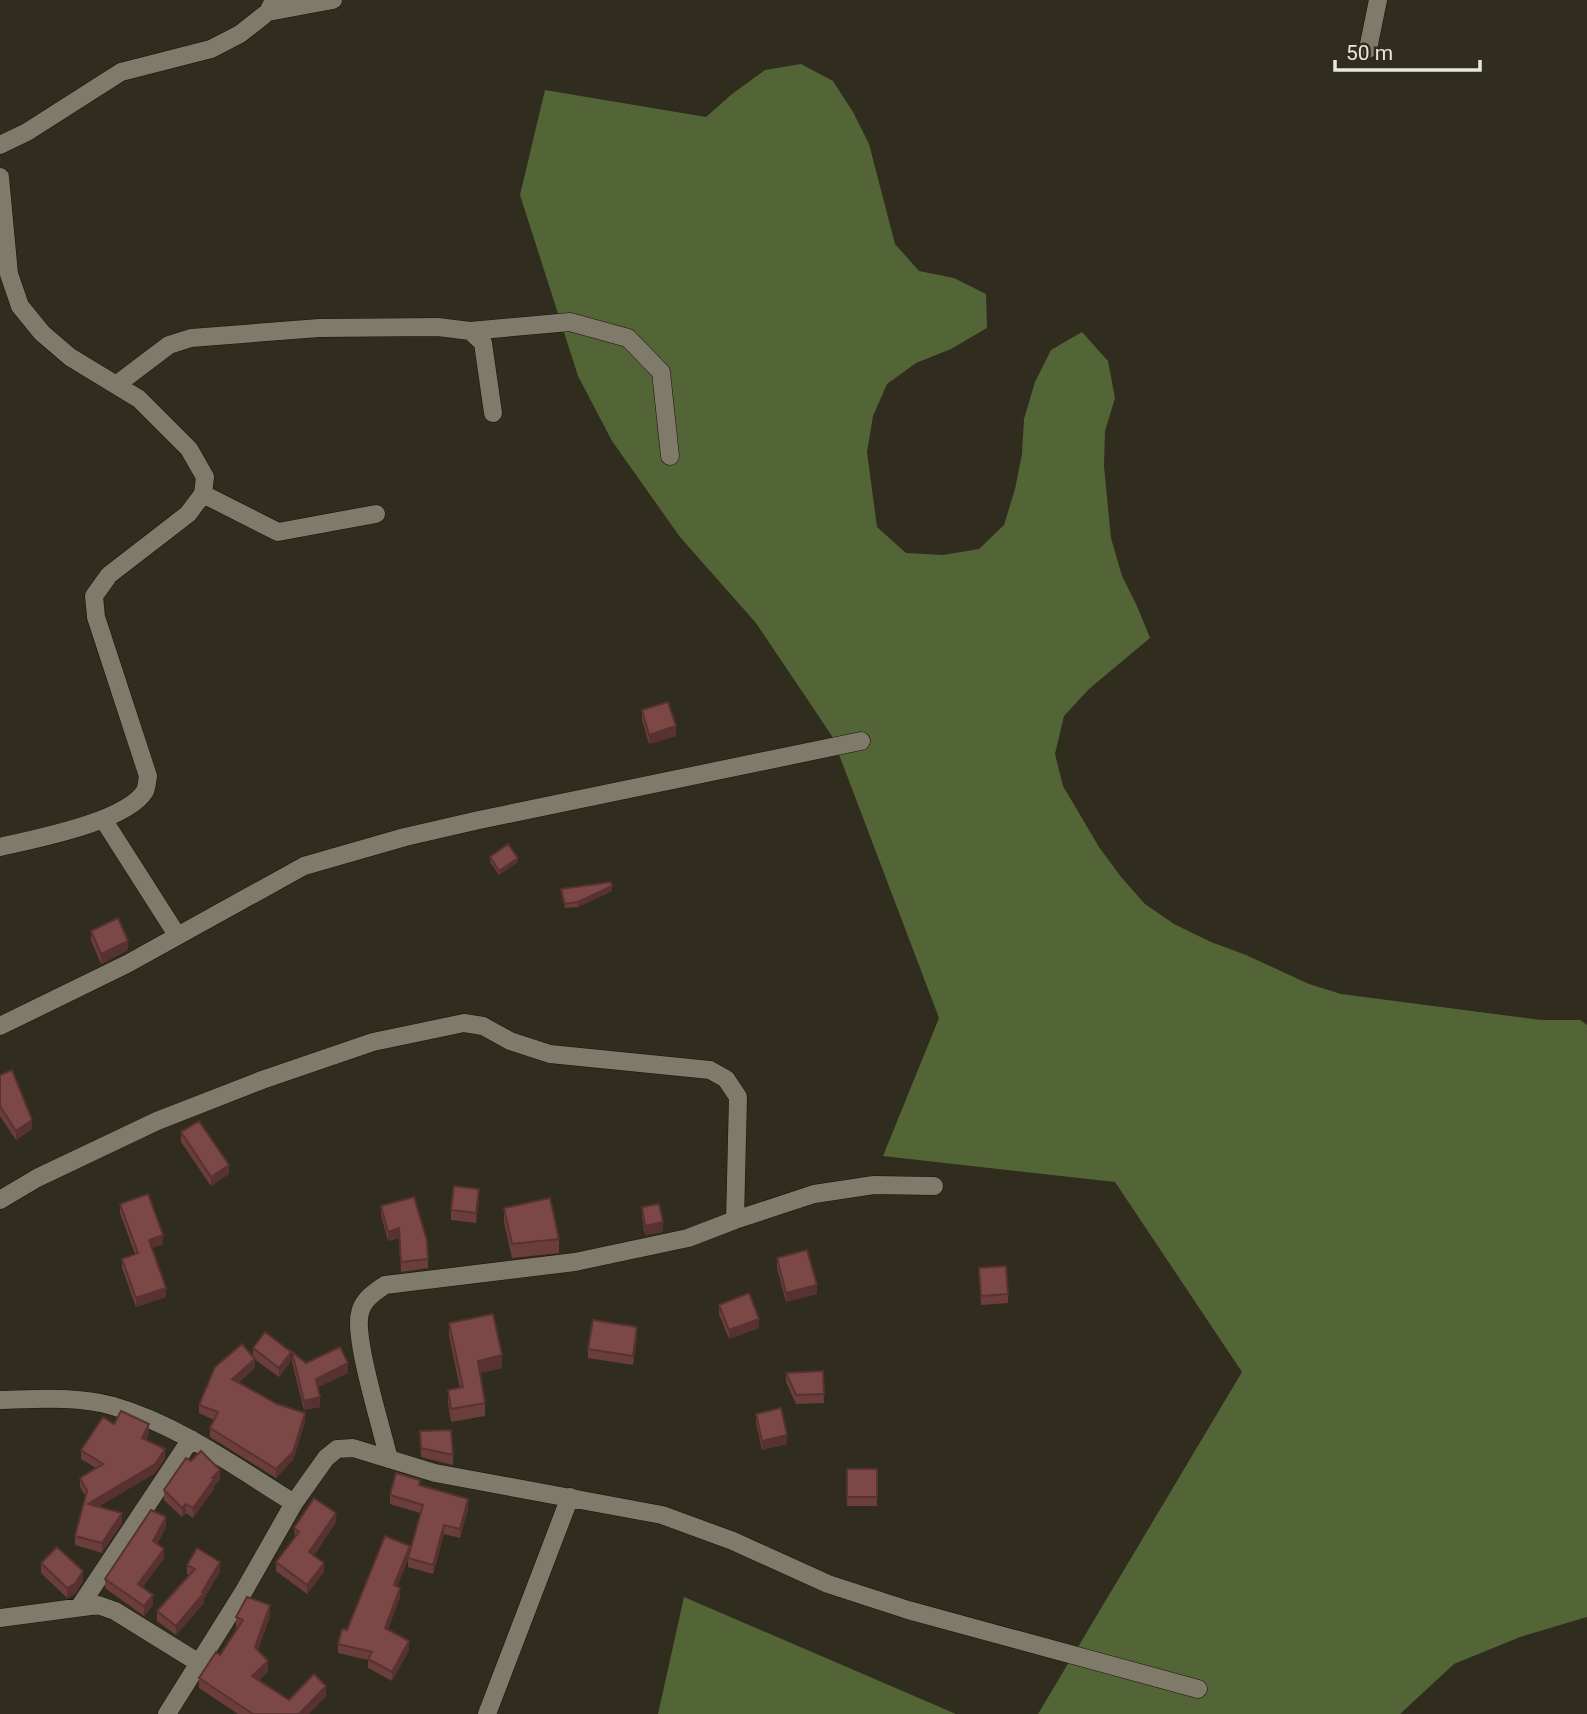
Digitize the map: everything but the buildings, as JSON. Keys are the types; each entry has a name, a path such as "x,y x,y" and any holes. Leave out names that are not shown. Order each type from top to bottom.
{"street":[{"path":"0,145 27,132 121,72 211,49 240,34 271,6 333,0"},
{"path":"1368,49 1378,0"},
{"path":"0,177 9,274 20,306 43,333 70,357 139,399 189,449 205,477 203,494 188,513 108,575 94,596 96,617 148,776 146,790 136,800 103,819 75,829 0,847"},
{"path":"116,385 169,345 191,338 319,328 438,327 470,331 569,322 628,338 660,372 670,456"},
{"path":"470,331 483,343 493,413"},
{"path":"203,494 278,532 376,514"},
{"path":"0,1026 127,964 304,866 405,837 860,741"},
{"path":"103,819 177,935"},
{"path":"0,1200 37,1178 157,1121 261,1080 373,1042 464,1023 483,1026 510,1041 550,1054 710,1070 726,1079 738,1097 735,1220"},
{"path":"389,1459 359,1336 360,1312 370,1295 386,1285 575,1262 688,1238 814,1194 874,1185 934,1186"},
{"path":"0,1400 56,1399 111,1406 158,1423 191,1439 294,1503"},
{"path":"80,1606 191,1439"},
{"path":"167,1714 294,1503 326,1458 337,1449 353,1448 435,1473 662,1515 733,1541 828,1584 1198,1689"},
{"path":"487,1714 569,1497"},
{"path":"0,1618 98,1605 115,1611 199,1663"}],"green space":[{"path":"801,64 833,81 853,112 869,144 895,244 919,271 954,278 986,294 987,328 951,349 916,363 887,384 873,416 867,452 877,527 906,553 943,555 979,549 1004,525 1022,454 1024,419 1035,382 1051,350 1082,332 1108,361 1115,398 1105,431 1104,466 1111,538 1122,576 1150,638 1089,689 1064,716 1055,754 1063,786 1099,847 1121,877 1145,904 1174,924 1309,984 1341,994 1541,1020 1580,1020 1587,1025 1587,1617 1520,1637 1454,1664 1400,1714 1038,1714 1242,1372 1115,1182 883,1156 939,1018 832,736 756,623 680,537 612,441 578,376 520,195 545,90 706,117 765,70"},
{"path":"684,1597 956,1714 658,1714"}]}
